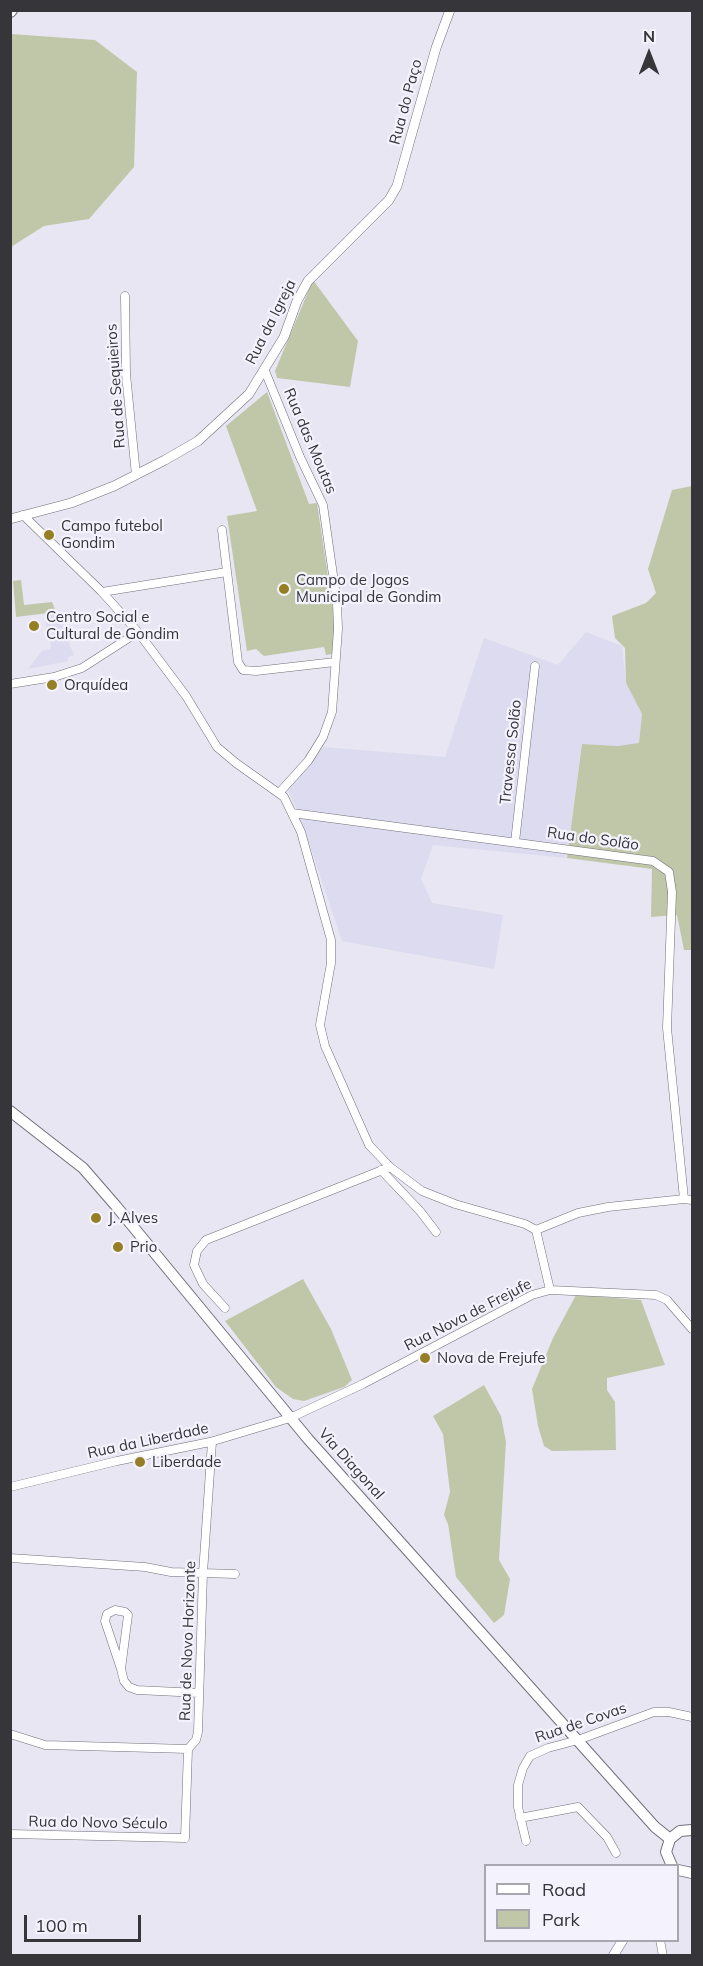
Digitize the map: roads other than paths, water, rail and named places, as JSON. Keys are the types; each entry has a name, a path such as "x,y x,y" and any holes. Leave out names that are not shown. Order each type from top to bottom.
{"main road":[{"name":"Via Diagonal","path":"10,1111 83,1168 290,1418 655,1827 670,1839"},
{"path":"671,1864 666,1852 670,1839 680,1831 693,1830"}],"street":[{"name":"Rua do Paço","path":"389,200 397,186 436,48 450,10"},
{"name":"Rua da Igreja","path":"10,519 71,503 114,486 198,441 249,394 265,371 284,337 297,301 308,281 389,200"},
{"name":"Rua de Sequieiros","path":"125,296 126,374 136,475"},
{"name":"Rua das Moutas","path":"265,371 300,457 323,505 337,603 338,629 332,712 323,737 308,761 279,793"},
{"path":"23,515 102,592 138,632 186,696 217,747 284,797 301,832 332,940 332,963 320,1025 325,1046 369,1145 390,1167 422,1191 455,1204 525,1224 536,1230 550,1290"},
{"path":"222,530 238,662 243,670 256,671 335,662"},
{"path":"102,592 227,572"},
{"path":"10,684 54,677 82,668 138,632"},
{"name":"Travessa Solão","path":"515,842 535,666"},
{"name":"Rua do Solão","path":"292,813 653,861 669,872 672,892 667,1028 688,1199"},
{"path":"225,1308 203,1284 194,1265 196,1251 206,1240 390,1167"},
{"path":"381,1170 420,1210 435,1232"},
{"path":"536,1230 578,1213 608,1207 688,1199"},
{"name":"Rua Nova de Frejufe","path":"290,1418 363,1384 532,1295 550,1290 656,1295 667,1300 693,1329"},
{"name":"Rua da Liberdade","path":"10,1487 117,1461 212,1442 290,1418"},
{"name":"Rua de Novo Horizonte","path":"185,1838 188,1749 196,1740 198,1732 203,1573 212,1442"},
{"path":"10,1558 145,1567 171,1572 235,1574"},
{"path":"121,1669 128,1615 115,1610 107,1614 105,1621 124,1681 129,1686 137,1690 199,1693"},
{"name":"Rua de Covas","path":"526,1841 520,1818 518,1785 523,1768 530,1756 654,1712 669,1712 693,1717"},
{"path":"10,1734 45,1745 188,1749"},
{"path":"520,1818 578,1807 607,1837 616,1853"},
{"name":"Rua do Novo Século","path":"10,1834 185,1838"},
{"path":"613,1956 622,1942"}],"place":[{"name":"Campo futebol Gondim","path":"49,535"},
{"name":"Campo de Jogos Municipal de Gondim","path":"284,589"},
{"name":"Centro Social e Cultural de Gondim","path":"34,626"},
{"name":"Orquídea","path":"52,685"},
{"name":"J. Alves","path":"96,1218"},
{"name":"Prio","path":"118,1247"},
{"name":"Nova de Frejufe","path":"425,1358"},
{"name":"Liberdade","path":"140,1462"}]}
